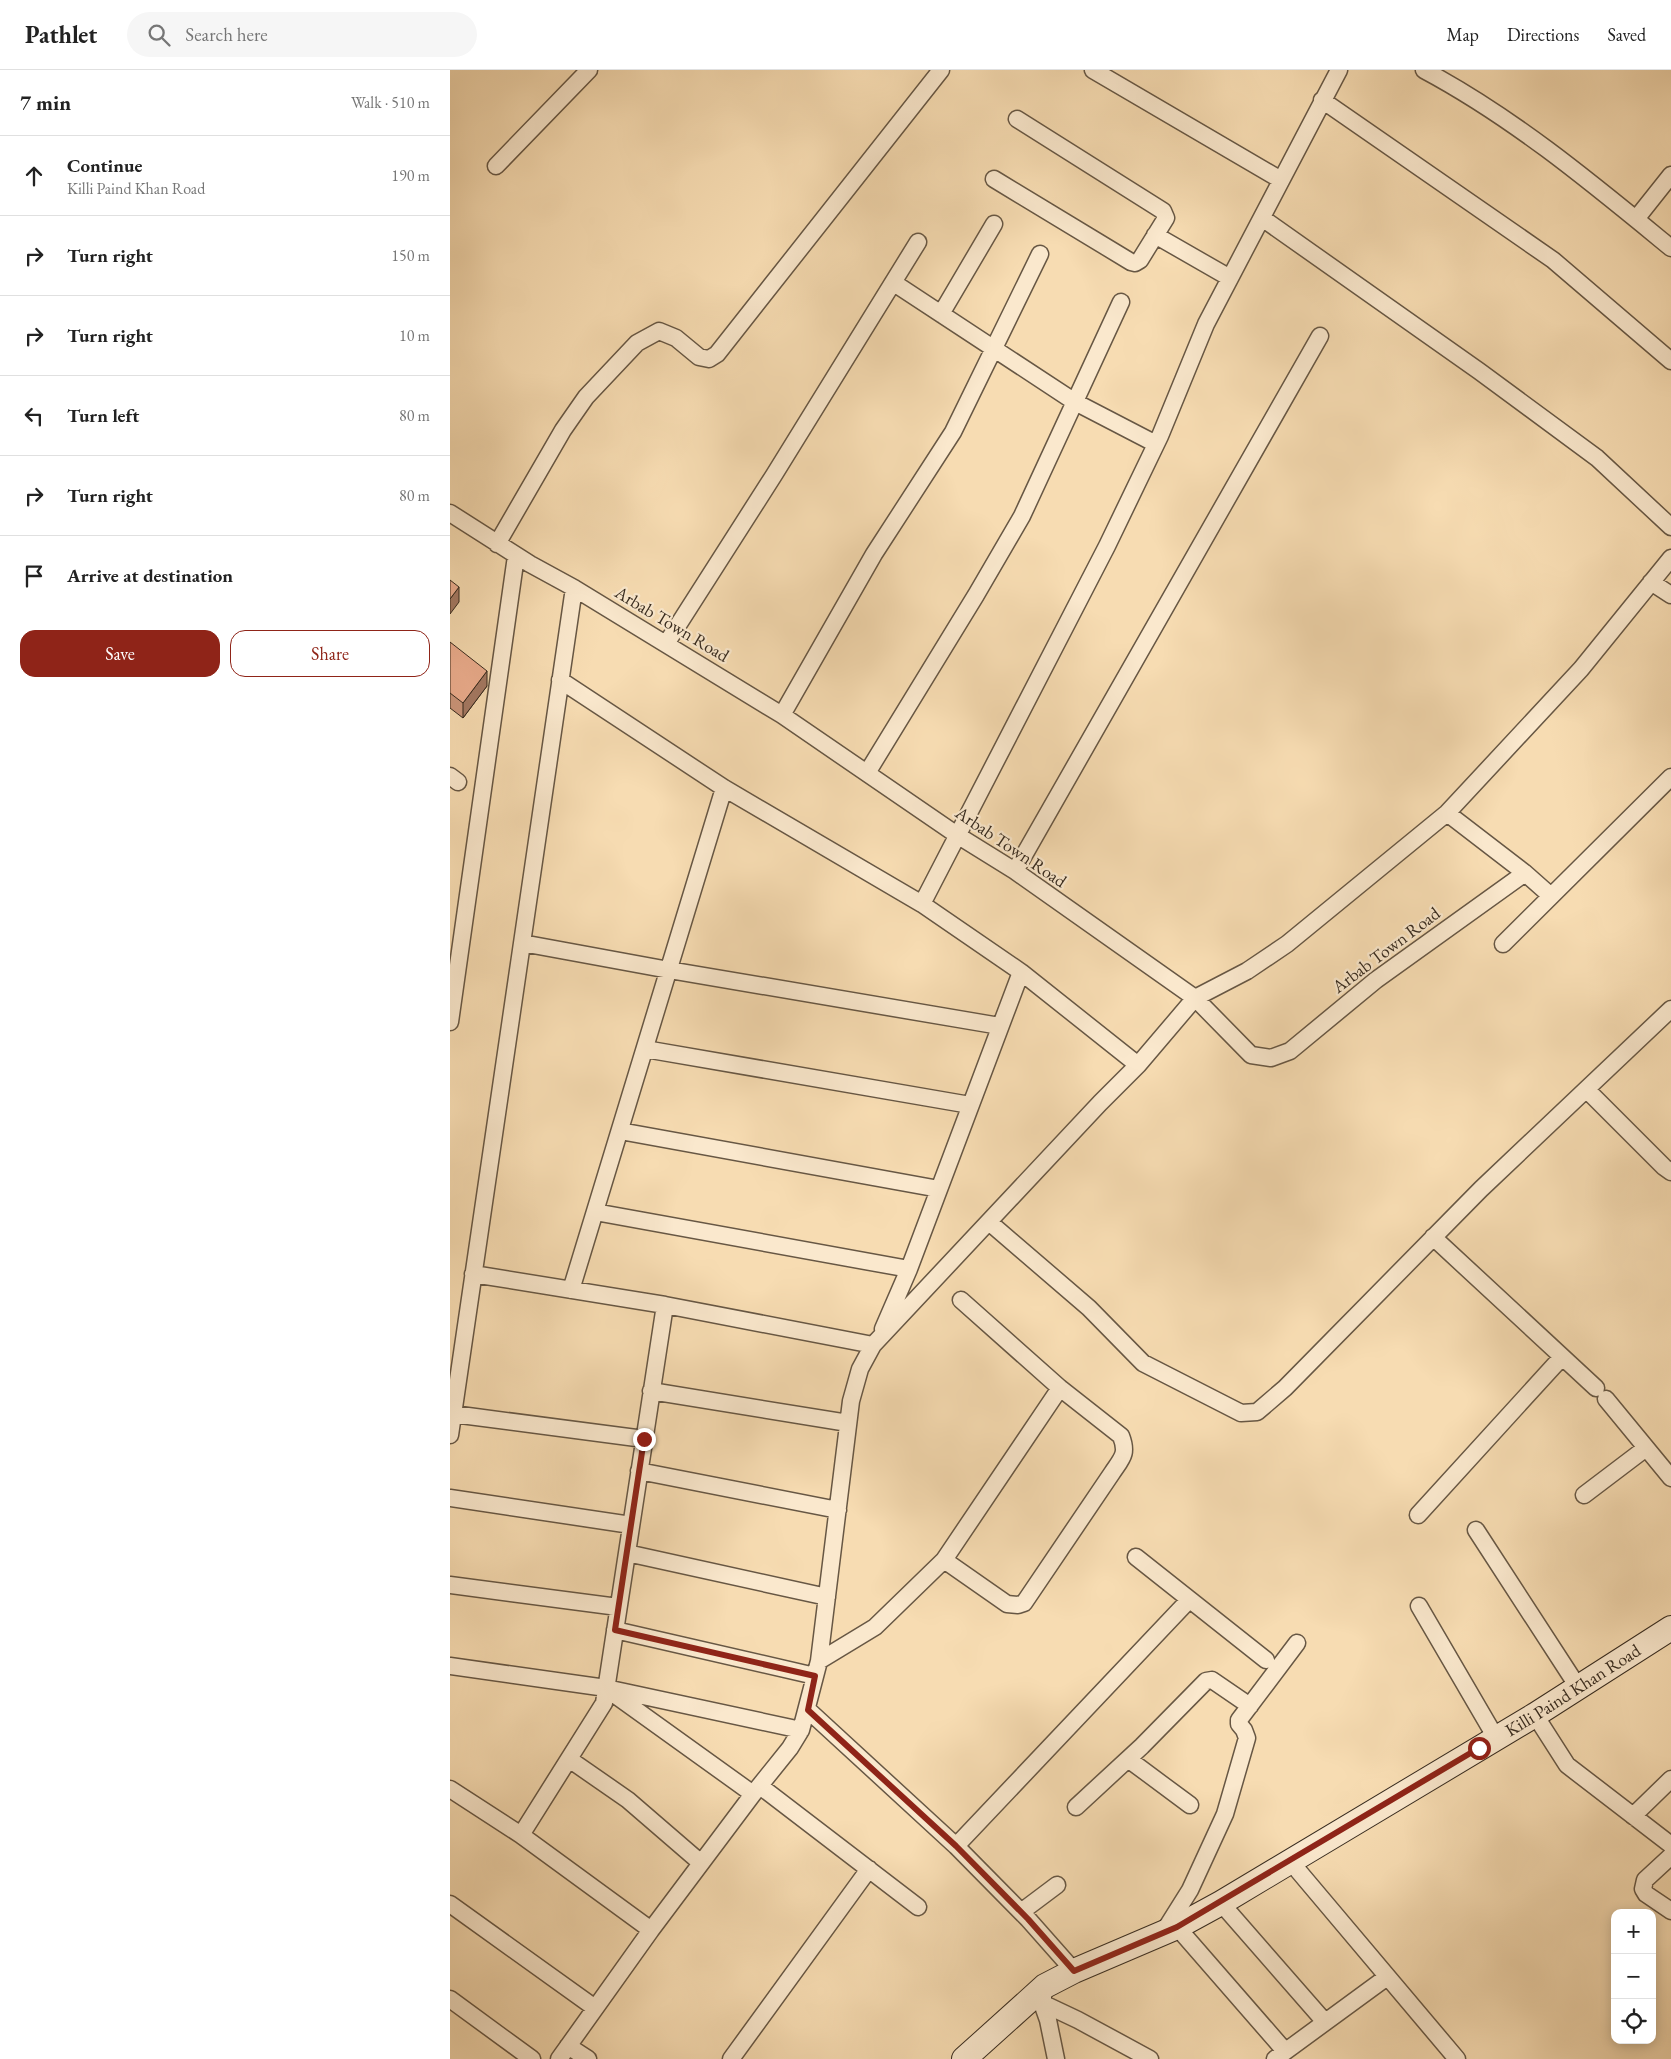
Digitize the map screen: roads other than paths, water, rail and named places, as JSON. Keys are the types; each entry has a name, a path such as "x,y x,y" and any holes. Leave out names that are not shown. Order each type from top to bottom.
{"street":[{"path":"496,166 589,70"},
{"path":"498,544 563,430 586,397 637,342 659,331 676,338 699,357 709,359 717,354 941,70"},
{"path":"1093,70 1281,180"},
{"path":"922,904 1107,546 1156,444 1206,324 1339,70"},
{"path":"1424,70 1514,124 1671,248"},
{"path":"1322,100 1553,260 1671,361"},
{"path":"994,179 1131,262 1140,260 1166,218 1166,214 1163,211 1017,119"},
{"path":"1636,219 1671,175"},
{"path":"1262,218 1470,365 1597,458 1671,527"},
{"path":"941,314 994,224"},
{"path":"1155,235 1230,278"},
{"path":"666,644 774,476 918,242"},
{"path":"782,715 874,554 954,432 1040,254"},
{"path":"894,283 1075,402 1156,444"},
{"path":"867,773 976,596 1022,516 1121,302"},
{"path":"1014,871 1320,336"},
{"name":"Arbab Town Road","path":"450,513 516,556 574,588 782,715 957,835 1014,871 1195,998 1251,1056 1271,1058 1290,1051 1376,980 1526,873"},
{"path":"450,1022 516,556"},
{"path":"875,1342 1138,1065 1195,998 1247,971 1287,944 1447,813 1581,668 1671,558"},
{"path":"1651,582 1671,595"},
{"path":"450,1435 574,588"},
{"path":"560,680 724,788 922,904 1021,972 1138,1065"},
{"path":"1503,944 1671,776"},
{"path":"571,1290 724,788"},
{"path":"1447,813 1526,873 1550,896"},
{"path":"522,943 1000,1026"},
{"path":"588,2059 563,2052 701,1863 790,1748 801,1730 808,1710 817,1669 851,1401 860,1369 875,1342 909,1269 1021,972"},
{"path":"989,1222 1089,1308 1143,1363 1241,1413 1257,1412 1285,1388 1481,1189 1671,1009"},
{"path":"645,1049 970,1105"},
{"path":"1587,1090 1671,1172"},
{"path":"620,1131 939,1189"},
{"path":"595,1212 909,1269"},
{"path":"1433,1237 1601,1393 1671,1478"},
{"path":"473,1274 875,1342"},
{"path":"944,1560 1007,1604 1018,1606 1024,1603 1107,1481 1123,1456 1126,1447 1121,1436 1060,1388 961,1300"},
{"path":"521,1835 604,1703 665,1305"},
{"path":"1418,1515 1562,1357"},
{"path":"615,1630 817,1669 875,1627 944,1560 1060,1388"},
{"path":"652,1391 848,1423"},
{"path":"453,1414 644,1439"},
{"path":"1584,1495 1646,1448"},
{"path":"639,1471 838,1510"},
{"path":"450,1498 631,1525"},
{"path":"1476,1530 1578,1687"},
{"path":"627,1553 827,1597"},
{"path":"1136,1557 1266,1660"},
{"path":"450,1585 618,1607"},
{"path":"956,1846 1189,1600"},
{"path":"1419,1606 1496,1738"},
{"name":"Killi Paind Khan Road","path":"964,2059 1074,1971 1170,1930 1221,1903 1535,1715 1671,1628"},
{"path":"1297,1643 1239,1720 1239,1724 1247,1738 1225,1814 1170,1930 1281,2056 1387,1977"},
{"path":"450,1666 606,1688 801,1730"},
{"path":"1076,1807 1210,1679 1250,1706"},
{"path":"606,1688 869,1869 918,1907"},
{"path":"808,1710 956,1846 1021,1912 1074,1971"},
{"path":"1535,1715 1567,1765 1671,1845"},
{"path":"569,1759 628,1800 701,1863"},
{"path":"1128,1759 1190,1805"},
{"path":"1632,1816 1671,1779"},
{"path":"450,1789 521,1835 651,1930"},
{"path":"1671,1856 1645,1880 1642,1889 1646,1894 1671,1911"},
{"path":"1290,1862 1457,2059"},
{"path":"731,2059 869,1869"},
{"path":"1021,1912 1057,1885"},
{"path":"1221,1903 1325,2022"},
{"path":"450,1904 596,2008"},
{"path":"1044,1995 1056,2059"},
{"path":"1044,1995 1078,2020 1150,2059"},
{"path":"450,1999 532,2059"}]}
